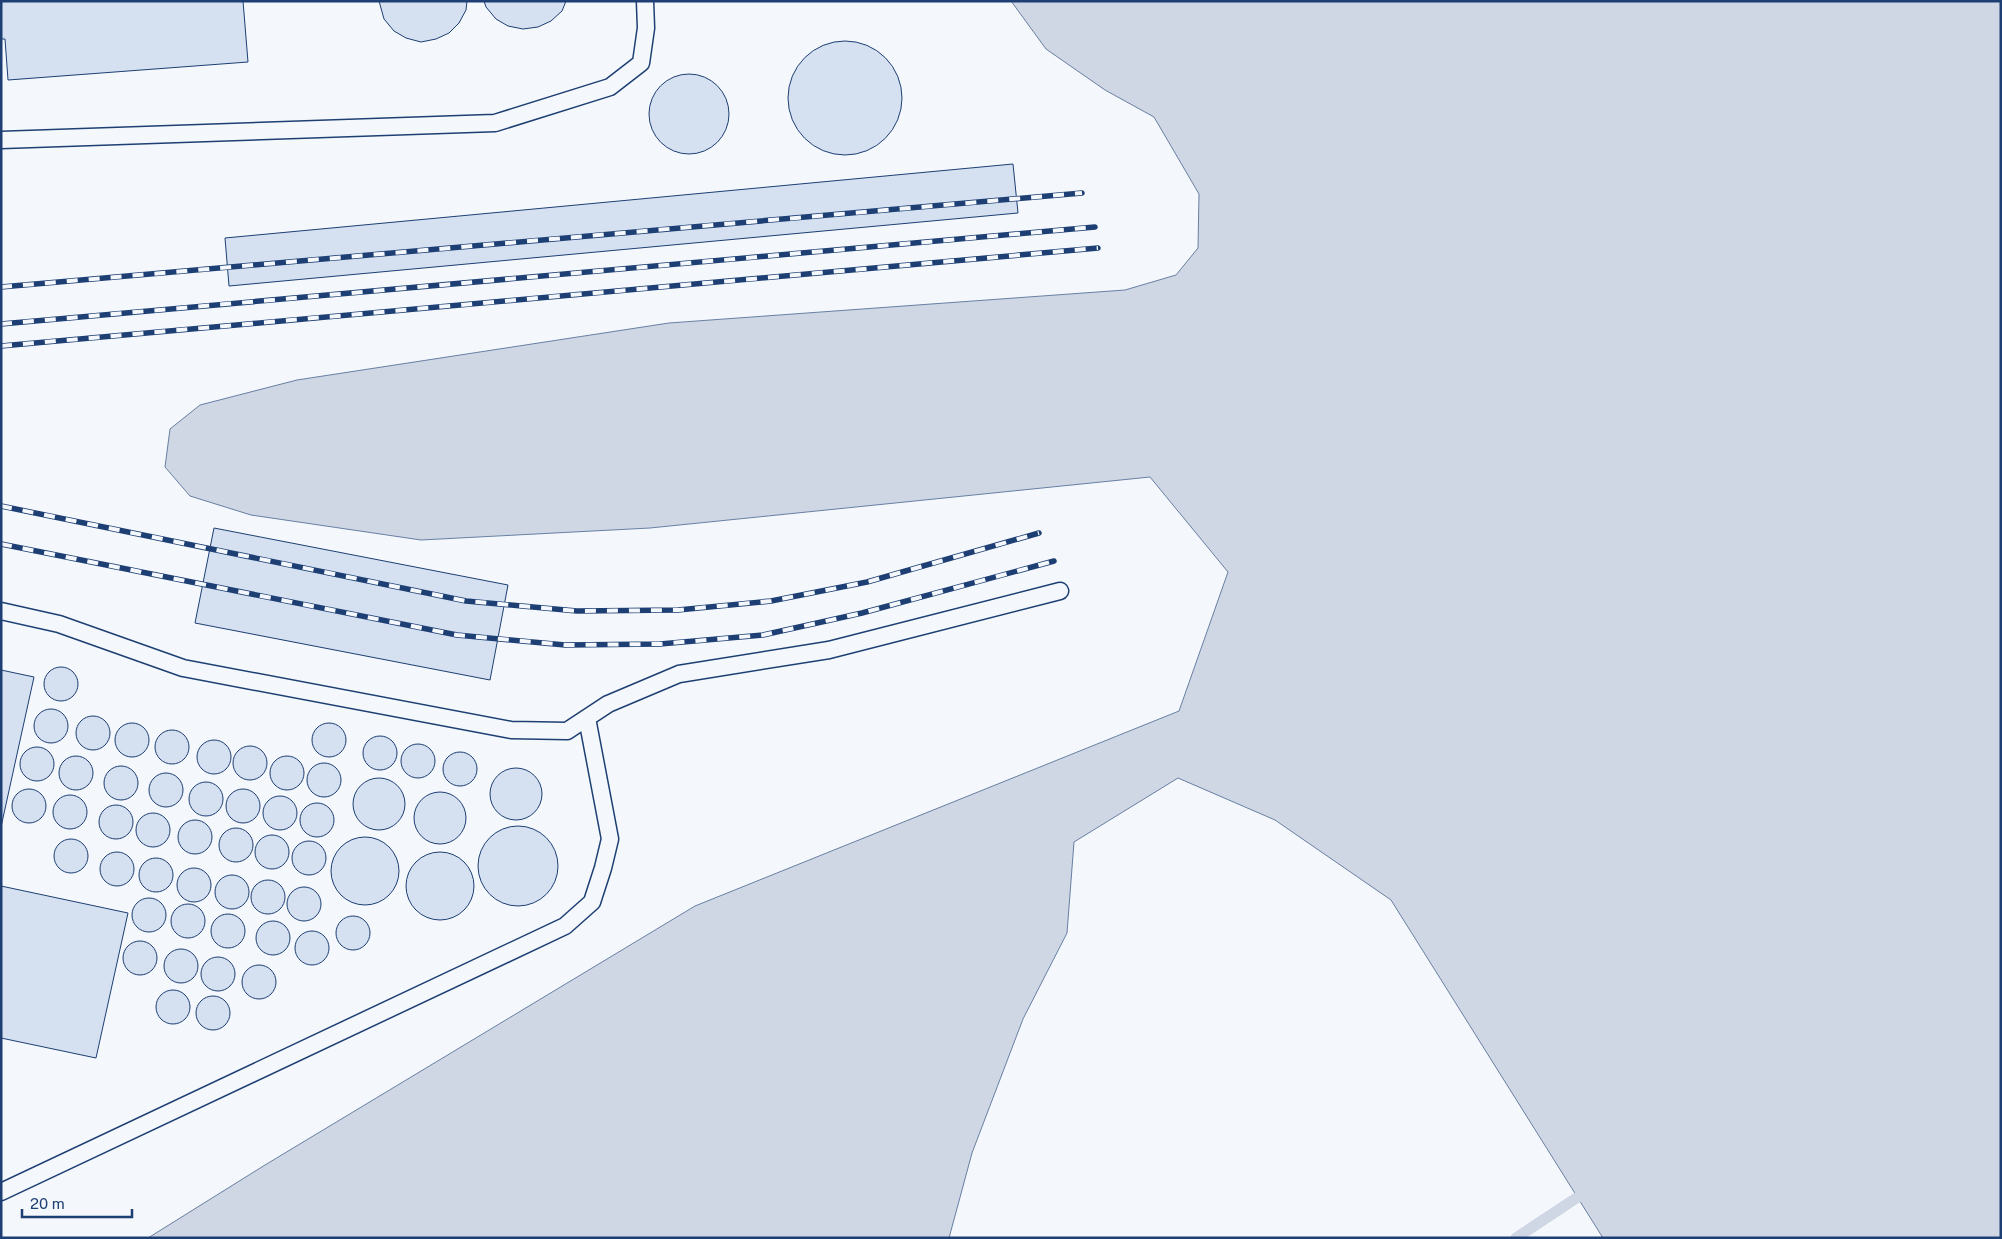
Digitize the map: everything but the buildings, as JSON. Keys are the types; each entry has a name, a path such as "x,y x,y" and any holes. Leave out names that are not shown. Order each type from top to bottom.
{"lane":[{"path":"1,140 495,123 610,87 641,63 646,28 645,1"},
{"path":"1,611 59,624 183,668 511,730 567,731 608,704 679,674 829,650 1060,591"},
{"path":"1,1192 565,926 592,902 610,839 587,718"}],"shaded area":[{"path":"1011,1 2001,1 2001,1238 1603,1238 1391,900 1275,820 1178,778 1074,842 1067,933 1023,1019 972,1153 949,1238 148,1238 265,1165 695,906 1179,711 1228,572 1150,477 650,528 421,540 251,515 190,496 165,467 170,429 200,405 297,380 669,323 1125,290 1176,275 1198,248 1199,194 1154,117 1105,90 1046,49"}],"waterway":[{"path":"1516,1238 1590,1189"}],"railway":[{"path":"1,287 1082,193"},
{"path":"1,324 1095,227"},
{"path":"1,346 1098,248"},
{"path":"1,506 466,601 577,611 678,610 771,601 867,582 1039,533"},
{"path":"1,544 457,635 565,645 660,644 763,635 862,613 1054,561"}]}
